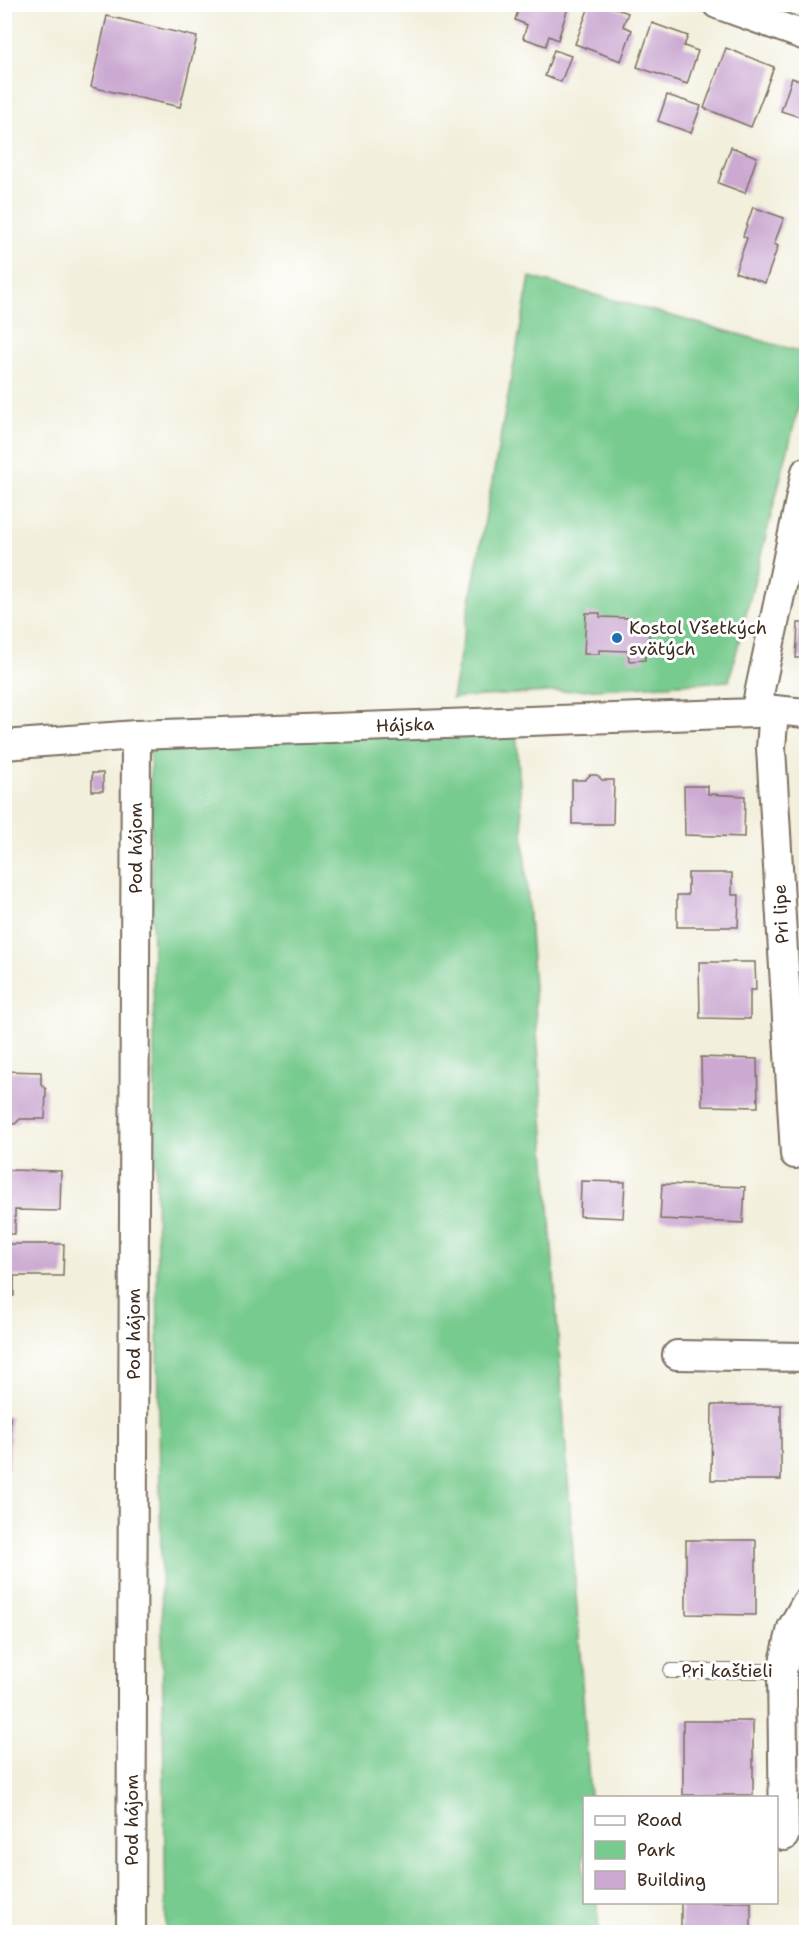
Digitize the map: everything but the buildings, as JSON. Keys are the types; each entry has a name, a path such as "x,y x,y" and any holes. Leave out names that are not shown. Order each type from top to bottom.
{"street":[{"path":"717,4 807,36"},
{"name":"Pri lipe","path":"795,1154 771,748 765,711 807,472"},
{"name":"Hájska","path":"4,745 136,735 765,711 807,713"},
{"name":"Pod hájom","path":"131,1932 136,735"},
{"path":"677,1355 807,1357"},
{"name":"Pri kaštieli","path":"780,1836 782,1671 792,1628 807,1603"}],"lane":[{"name":"Pri kaštieli","path":"671,1671 782,1671"}],"green space":[{"path":"530,277 806,353 806,378 729,681 452,698"},
{"path":"516,729 590,1796 583,1796 583,1904 597,1904 599,1932 166,1932 150,746"}],"place":[{"name":"Kostol Všetkých svätých","path":"617,638"}]}
